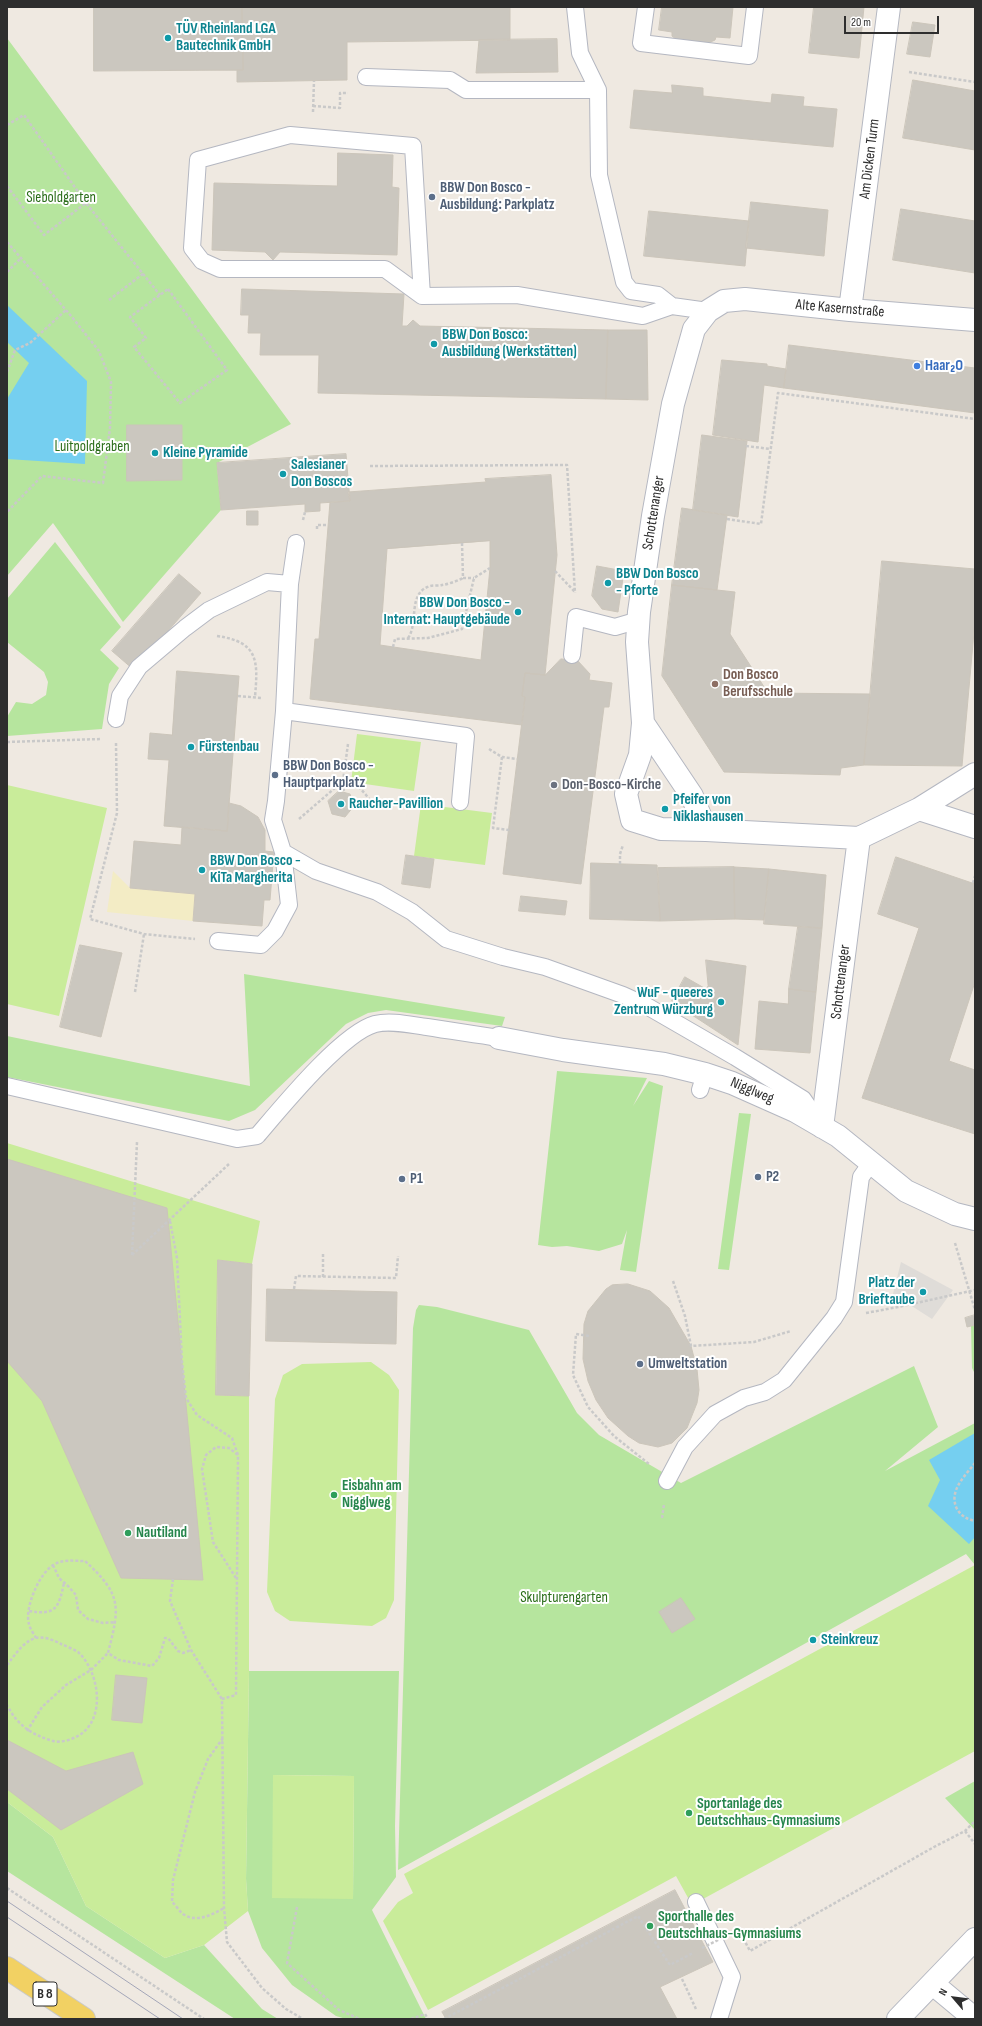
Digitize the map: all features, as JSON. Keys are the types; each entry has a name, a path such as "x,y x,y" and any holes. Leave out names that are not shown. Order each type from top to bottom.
{"main road":[{"name":"B 8","path":"7,1968 84,2019"}],"street":[{"name":"Am Dicken Turm","path":"850,310 889,7"},
{"name":"Alte Kasernstraße","path":"708,311 724,301 745,299 850,310 975,320"},
{"name":"Schottenanger","path":"708,311 694,329 673,404 653,516 639,620 638,642 643,723 640,755 626,794 632,820 661,829 859,838 919,809 975,774"},
{"path":"643,723 692,796 706,830"},
{"path":"919,809 975,827"},
{"name":"Schottenanger","path":"822,1127 859,838"},
{"name":"Nigglweg","path":"499,1038 562,1050 664,1064 702,1082 762,1094 838,1136 866,1170 906,1191 965,1216"},
{"path":"898,2019 975,1939"},
{"path":"933,1984 975,2019"}],"lane":[{"path":"575,7 580,52 598,90 599,175 624,282 631,291 658,295 672,306"},
{"path":"646,7 641,43 749,56 755,7"},
{"path":"366,77 450,80 466,90 598,90"},
{"path":"422,296 413,146 290,135 198,160 192,248 202,261 220,269 385,269 422,296 517,295 643,316 672,306 708,311"},
{"path":"218,941 261,945 275,931 289,905 283,852 273,820 284,711 290,584 296,543"},
{"path":"116,719 120,696 139,667 185,628 209,610 267,582 290,584"},
{"path":"572,655 576,617 615,627 639,620"},
{"path":"284,711 466,736 460,802"},
{"path":"283,852 316,871 377,892 412,912 446,939 503,957 545,967 623,995 645,1005 736,1057 803,1099 822,1127"},
{"path":"7,1086 237,1139 257,1136 291,1096 338,1049 353,1036 375,1024 398,1024 499,1038"},
{"path":"667,1481 685,1447 715,1414 744,1398 765,1392 784,1380 834,1318 844,1302 866,1170"},
{"path":"696,1902 732,1977 719,2019"}],"path":[{"path":"881,67 975,82"},
{"path":"313,106 340,108 340,93 353,92 366,77"},
{"path":"313,136 314,81"},
{"path":"7,125 24,114 86,203 160,295"},
{"path":"7,186 44,234 86,203"},
{"path":"7,242 66,310 99,352 111,382 110,428 103,483 42,476 7,512"},
{"path":"7,272 21,258"},
{"path":"109,300 144,274"},
{"path":"168,289 227,370 180,403 134,347 146,338 130,317 160,295 168,289"},
{"path":"7,372 15,350 25,347 66,310"},
{"path":"727,519 760,524 778,393 975,419"},
{"path":"746,446 770,449"},
{"path":"370,466 567,465 576,617"},
{"path":"462,544 463,578"},
{"path":"408,638 412,631 415,600 421,591 430,586 442,586 463,578 474,578 490,568"},
{"path":"393,647 395,639 428,638 462,629 474,578"},
{"path":"185,628 238,641 250,649 256,661 257,672 255,697"},
{"path":"116,719 115,739 117,813 90,919 144,934 218,941"},
{"path":"344,793 343,781 352,720"},
{"path":"7,742 115,739"},
{"path":"502,757 493,828 508,830"},
{"path":"273,820 294,822 308,813 343,781 348,780 360,788 372,802"},
{"path":"620,854 620,864"},
{"path":"973,883 975,876"},
{"path":"135,992 144,934"},
{"path":"137,1117 132,1255 170,1221 257,1136"},
{"path":"965,1216 951,1230 975,1310"},
{"path":"170,1221 177,1258 182,1362 186,1398 197,1415 232,1438 238,1455 236,1695 222,1699"},
{"path":"322,1254 323,1277"},
{"path":"294,1289 296,1276 396,1278 398,1256"},
{"path":"673,1281 685,1316 691,1346 754,1342 834,1318 898,1307 975,1290"},
{"path":"589,1336 576,1334 573,1375 588,1407 614,1436 667,1481 662,1518"},
{"path":"236,1578 213,1542 202,1469 206,1455 216,1447 229,1448 238,1455"},
{"path":"975,1463 960,1482 954,1496 955,1505 959,1512 966,1518 975,1521"},
{"path":"27,1731 42,1706 66,1686 91,1670 108,1653 116,1622 115,1595 102,1576 85,1561 62,1561 53,1564 42,1575 29,1611 28,1624 36,1638"},
{"path":"53,1564 59,1578 76,1595 78,1610 88,1619 103,1623 116,1622"},
{"path":"173,1579 170,1602 190,1650 222,1699 224,1908 227,1942 262,1988 286,2009 303,2019"},
{"path":"29,1611 47,1612 55,1609 64,1583"},
{"path":"7,1665 21,1647 36,1638 53,1639 78,1652 91,1670 95,1684 97,1702 95,1718 85,1732 72,1739 56,1742 27,1731 12,1716 7,1705"},
{"path":"108,1653 119,1660 152,1666 159,1658 164,1638 168,1638 178,1651 183,1654 190,1650"},
{"path":"223,1738 208,1759 195,1792 173,1880 172,1902 184,1914 198,1918 215,1914 224,1908"},
{"path":"739,1930 750,1951 914,1858 965,1831 975,1821"},
{"path":"965,1831 975,1844"},
{"path":"7,1888 204,2019"},
{"path":"297,1907 287,1963 339,2010 360,2019"},
{"path":"445,2018 638,1916 670,1965 729,1935"},
{"path":"682,1979 698,2014"},
{"path":"411,2019 425,2014 428,2019"}],"green space":[{"path":"7,38 291,424 217,463 221,510 123,622 53,523 7,576"},
{"path":"55,542 121,627 100,650 119,668 109,684 102,729 7,736 7,717 16,702 32,704 46,695 48,682 44,672 7,642 7,599"},
{"path":"357,734 421,742 414,791 351,782"},
{"path":"7,785 107,808 59,1016 7,1004"},
{"path":"421,804 492,813 485,865 414,856"},
{"path":"244,974 505,1017 502,1026 386,1010 368,1013 346,1024 255,1110 229,1121 7,1077 7,1036 250,1086"},
{"path":"557,1071 647,1078 633,1106 649,1081 663,1086 636,1272 620,1270 627,1230 622,1244 599,1251 567,1246 552,1247 538,1245"},
{"path":"739,1113 751,1114 729,1270 718,1269"},
{"name":"Nautiland","path":"7,1143 260,1221 252,1264 218,1260 216,1395 249,1396 249,1671 246,1879 248,1911 204,1945 165,1958 86,1906 53,1837 7,1802"},
{"name":"Skulpturengarten","path":"419,1305 437,1307 529,1330 577,1413 599,1435 681,1483 914,1366 938,1427 885,1471 975,1423 975,1565 966,1554 398,1870 413,1328 416,1310"},
{"path":"975,1325 975,1374 972,1368 971,1326"},
{"name":"Eisbahn am Nigglweg","path":"371,1362 389,1375 399,1390 394,1600 386,1618 372,1626 290,1621 275,1611 267,1592 275,1399 283,1375 302,1364"},
{"name":"Sportanlage des Deutschhaus-Gymnasiums","path":"975,1565 975,1751 692,1905 676,1876 428,2010 383,1921 398,1902 413,1893 404,1874"},
{"path":"249,1671 399,1671 395,1826 396,1877 372,1910 426,2019 346,2019 336,2016 292,1985 262,1948 248,1911 246,1879","holes":["273,1775 354,1776 353,1899"]},
{"path":"273,1775 354,1776 353,1899 272,1898"},
{"path":"975,1781 975,1830 945,1798"},
{"path":"7,1802 53,1837 86,1906 165,1958 204,1945 262,2009 278,2019 235,2019 7,1871"}],"sand":[{"path":"113,871 130,888 195,894 193,921 107,912"}],"shaded area":[{"name":"Platz der Brieftaube","path":"901,1262 953,1290 932,1319 893,1294"}],"water":[{"path":"7,305 87,381 85,464 7,459 7,399 29,363 7,342"},
{"path":"975,1433 975,1537 969,1544 928,1506 940,1480 929,1460"}],"building":[{"name":"TÜV Rheinland LGA Bautechnik GmbH","path":"94,7 242,7 243,70 94,71"},
{"path":"242,7 510,7 510,40 347,42 347,80 237,82 237,70 243,70"},
{"path":"662,7 733,7 730,38 716,37 715,40 704,45 677,40 672,36 672,32 659,30"},
{"path":"814,7 864,7 859,58 809,53"},
{"path":"913,22 935,25 930,57 907,54"},
{"path":"557,39 558,72 476,73 479,40"},
{"path":"913,80 975,91 975,150 903,138"},
{"path":"672,85 703,88 703,96 771,103 772,94 804,97 803,106 837,109 833,147 630,128 634,90 672,93"},
{"path":"338,153 393,155 392,187 399,188 397,255 280,252 273,260 265,252 212,250 214,183 337,186"},
{"path":"751,202 828,210 824,256 746,248"},
{"path":"901,209 975,221 975,273 893,260"},
{"path":"649,211 749,221 745,266 644,256"},
{"name":"BBW Don Bosco: Ausbildung (Werkstätten)","path":"242,289 404,294 402,326 407,326 413,320 420,326 608,330 606,399 318,393 319,355 260,355 261,333 248,333 249,315 241,315"},
{"path":"608,330 647,330 648,400 606,399"},
{"path":"789,345 975,368 975,413 784,388"},
{"path":"722,360 767,364 767,366 786,369 784,388 764,385 758,442 713,435"},
{"name":"Kleine Pyramide","path":"127,425 182,425 182,480 127,481"},
{"path":"702,435 747,441 738,517 693,510"},
{"name":"Salesianer Don Boscos","path":"346,454 350,501 320,503 320,511 305,512 305,504 221,510 217,463"},
{"name":"BBW Don Bosco - Internat: Hauptgebäude","path":"551,475 557,555 545,675 525,673 522,696 525,697 522,725 310,699 315,639 319,639 330,502 350,501 348,492 486,482 485,479","holes":["490,541 490,568 481,660 380,645 387,549"]},
{"path":"682,508 727,515 717,590 672,585"},
{"path":"247,511 258,511 258,525 247,525"},
{"path":"882,561 975,569 975,621 962,766 864,765"},
{"name":"BBW Don Bosco - Pforte","path":"597,566 624,571 618,612 602,609 592,596"},
{"path":"179,574 201,593 134,670 112,651"},
{"name":"Don Bosco Berufsschule","path":"672,585 735,592 730,634 768,693 870,694 864,765 841,768 840,775 724,772 662,676"},
{"name":"Don-Bosco-Kirche","path":"561,659 577,660 590,674 589,680 612,683 609,707 604,707 581,884 503,874 525,697 522,696 525,673 545,675"},
{"name":"Fürstenbau","path":"177,671 239,676 227,831 164,826 169,760 148,759 150,733 172,735"},
{"name":"Raucher-Pavillion","path":"339,791 350,794 354,806 345,817 332,814 328,801"},
{"name":"BBW Don Bosco - KiTa Margherita","path":"229,803 241,806 258,817 265,830 265,851 274,852 270,900 264,900 262,926 193,921 195,894 130,888 134,841 181,845 182,827 227,831"},
{"path":"406,855 434,859 430,888 402,884"},
{"path":"896,857 975,884 975,982 949,1061 975,1070 975,1134 862,1098 919,928 878,914"},
{"path":"591,863 657,865 660,921 590,919"},
{"path":"734,867 769,869 764,920 735,919"},
{"path":"734,867 735,919 660,921 658,868"},
{"path":"769,869 826,875 822,928 764,924"},
{"path":"521,896 567,901 565,915 519,911"},
{"path":"798,927 822,928 816,992 789,989"},
{"path":"80,945 122,953 101,1037 60,1027"},
{"name":"WuF - queeres Zentrum Würzburg","path":"706,960 746,966 738,1045 692,1015 708,986"},
{"path":"685,977 706,989 692,1015 672,1001"},
{"path":"789,989 816,992 810,1053 755,1049 759,1001 788,1004"},
{"path":"7,1159 167,1208 203,1580 121,1578 42,1401 7,1361"},
{"path":"218,1260 252,1264 249,1396 216,1395"},
{"name":"Umweltstation","path":"628,1284 650,1291 669,1308 691,1346 697,1369 699,1390 697,1403 687,1428 672,1443 658,1447 639,1443 628,1436 608,1418 596,1400 588,1381 583,1359 584,1324 588,1311 606,1289 612,1285"},
{"path":"267,1289 397,1292 396,1344 266,1341"},
{"path":"975,1315 975,1325 967,1327 965,1318"},
{"path":"681,1598 695,1619 672,1633 659,1612"},
{"path":"116,1675 147,1678 142,1723 112,1720"},
{"path":"7,1740 66,1771 133,1752 143,1784 61,1830 7,1789"},
{"name":"Sporthalle des Deutschhaus-Gymnasiums","path":"675,1890 713,1962 660,1987 677,2019 446,2019 442,2012"}],"tram line":[{"path":"7,1901 183,2019"},
{"path":"7,1917 160,2019"}],"place":[{"name":"TÜV Rheinland LGA Bautechnik GmbH","path":"168,38"},
{"name":"BBW Don Bosco - Ausbildung: Parkplatz","path":"432,197"},
{"name":"BBW Don Bosco: Ausbildung (Werkstätten)","path":"434,344"},
{"name":"Haar₂O","path":"917,366"},
{"name":"Kleine Pyramide","path":"155,453"},
{"name":"Salesianer Don Boscos","path":"283,474"},
{"name":"BBW Don Bosco - Pforte","path":"608,583"},
{"name":"BBW Don Bosco - Internat: Hauptgebäude","path":"518,612"},
{"name":"Don Bosco Berufsschule","path":"715,684"},
{"name":"Fürstenbau","path":"191,747"},
{"name":"BBW Don Bosco - Hauptparkplatz","path":"275,775"},
{"name":"Don-Bosco-Kirche","path":"554,785"},
{"name":"Raucher-Pavillion","path":"341,804"},
{"name":"Pfeifer von Niklashausen","path":"665,809"},
{"name":"BBW Don Bosco - KiTa Margherita","path":"202,870"},
{"name":"WuF - queeres Zentrum Würzburg","path":"721,1002"},
{"name":"P2","path":"758,1177"},
{"name":"P1","path":"402,1179"},
{"name":"Platz der Brieftaube","path":"923,1292"},
{"name":"Umweltstation","path":"640,1364"},
{"name":"Eisbahn am Nigglweg","path":"334,1495"},
{"name":"Nautiland","path":"128,1533"},
{"name":"Steinkreuz","path":"813,1640"},
{"name":"Sportanlage des Deutschhaus-Gymnasiums","path":"689,1813"},
{"name":"Sporthalle des Deutschhaus-Gymnasiums","path":"650,1926"}],"park label":[{"name":"Sieboldgarten","path":"61,198"},
{"name":"Luitpoldgraben","path":"92,447"}]}
